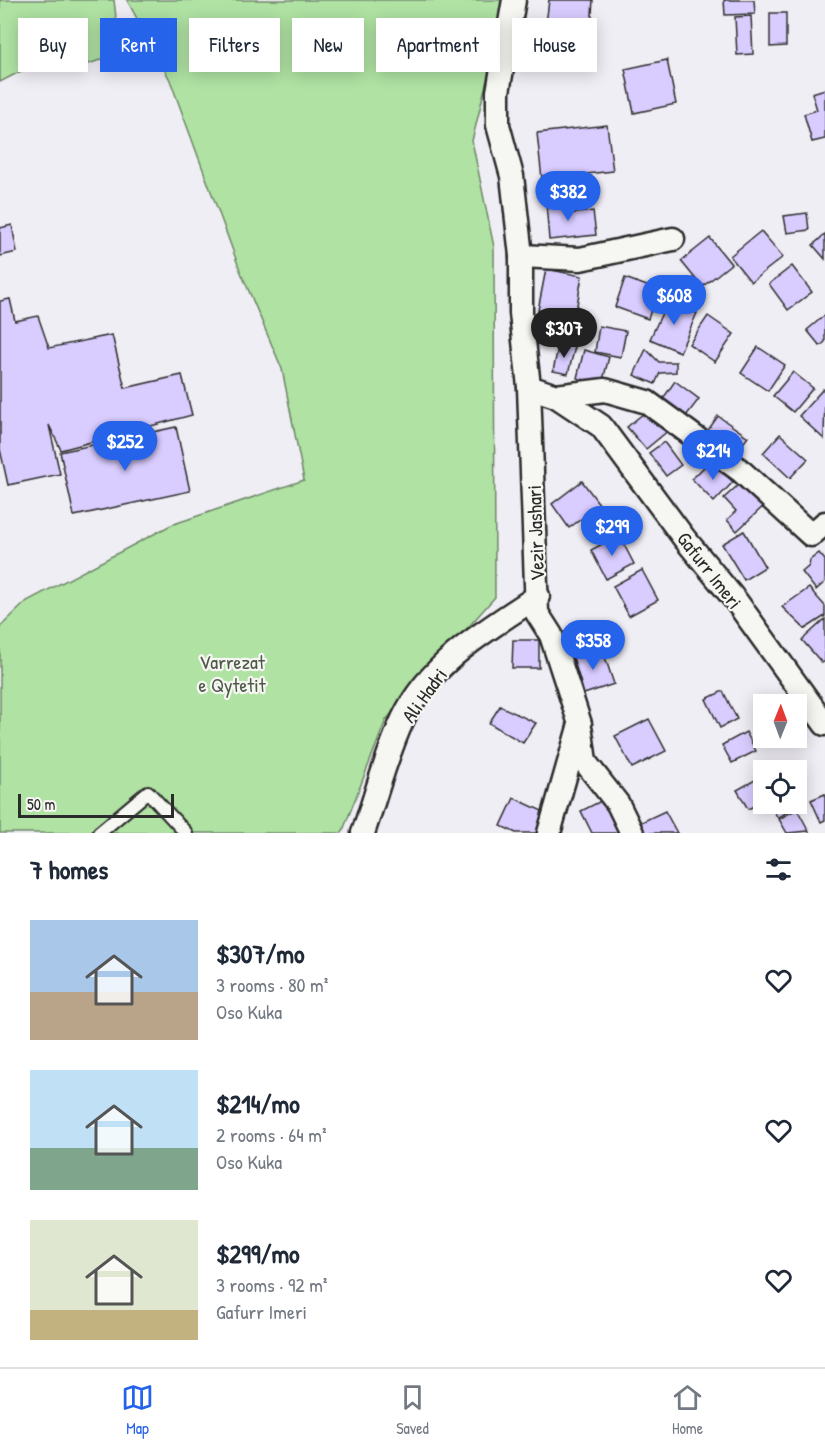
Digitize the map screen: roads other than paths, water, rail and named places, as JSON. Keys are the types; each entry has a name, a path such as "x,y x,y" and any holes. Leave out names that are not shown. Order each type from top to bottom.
{"street":[{"name":"Vezir Jashari","path":"514,0 498,92 498,124 512,176 521,256 521,313 530,387 537,613 551,635 580,724 585,762 618,804 632,833"},
{"path":"521,256 580,259 673,239"},
{"name":"Gafurr Imeri","path":"530,387 556,396 602,426 684,538 736,601 825,724"},
{"path":"556,396 605,390 647,402 741,471 811,535 825,523"},
{"name":"Ali Hadri","path":"363,833 403,718 430,680 465,644 538,596"},
{"path":"549,833 580,724"}],"lane":[{"path":"99,833 148,792 186,833"}],"park label":[{"name":"Varrezat e Qytetit","path":"232,672"}]}
